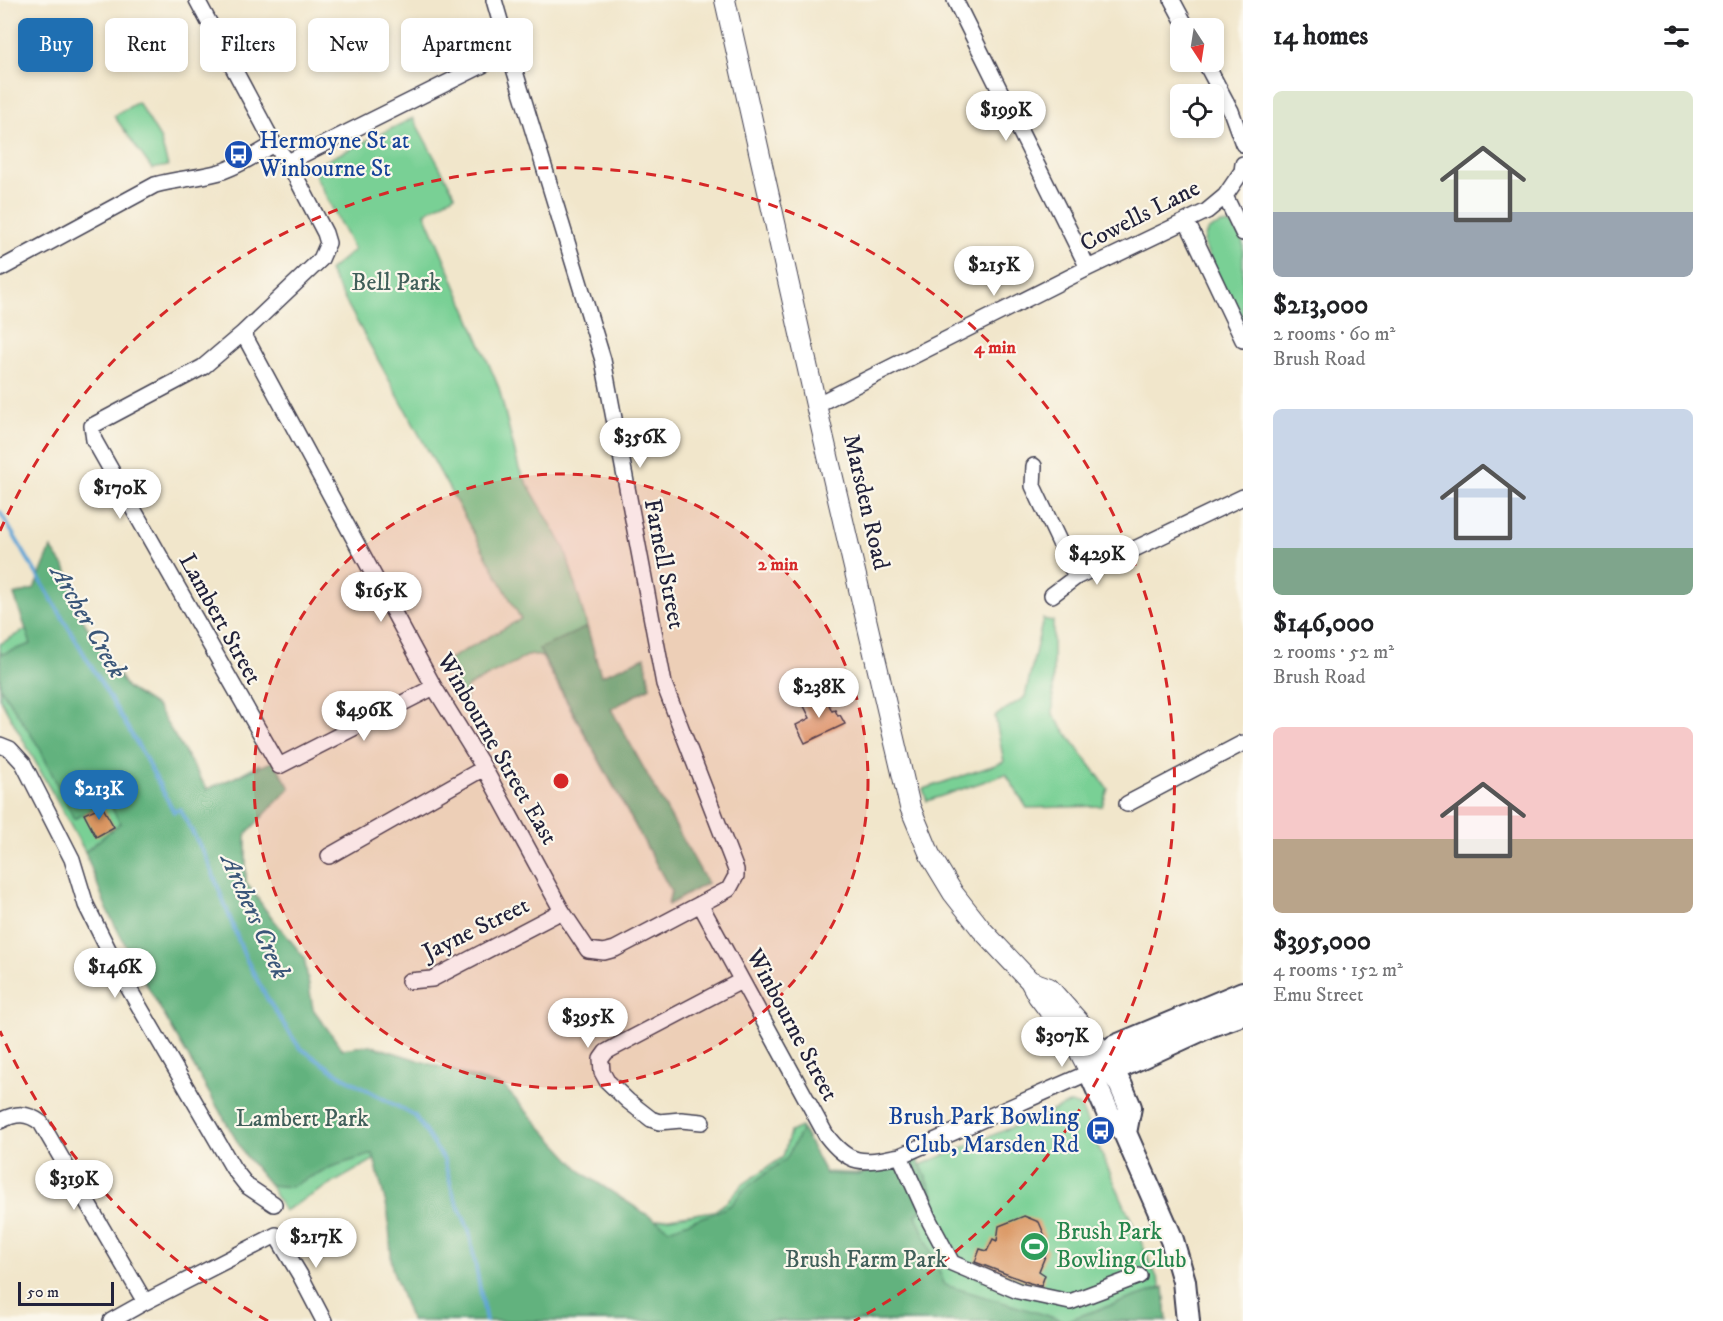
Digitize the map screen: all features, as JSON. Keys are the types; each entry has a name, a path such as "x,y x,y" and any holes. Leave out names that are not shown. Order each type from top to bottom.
{"highway":[{"path":"1102,1066 1114,1047 1243,993"},
{"path":"1102,1066 1243,1014"},
{"name":"Marsden Road","path":"1102,1066 1130,1107 1125,1133 1179,1257 1188,1321"}],"main road":[{"name":"Marsden Road","path":"725,0 910,807 930,855 953,893 982,930 1030,981 1049,988 1087,1031 1102,1066"}],"street":[{"path":"197,0 274,144 288,162 326,233 328,243 321,259 243,333"},
{"name":"Farnell Street","path":"495,0 500,18"},
{"path":"955,0 1088,268"},
{"path":"1172,0 1182,18"},
{"path":"288,162 468,72"},
{"name":"Farnell Street","path":"514,72 603,360 664,684 736,870 736,876 729,889 700,904"},
{"path":"1210,72 1231,111 1243,144"},
{"path":"0,269 155,185 217,173 234,167 274,144"},
{"name":"Cowells Lane","path":"816,405 1088,268 1207,211 1226,196 1242,171 1243,164"},
{"path":"1226,196 1243,233"},
{"path":"1187,222 1243,340"},
{"name":"Winbourne Street East","path":"243,333 434,687 484,768 562,911 588,950 604,952 615,949 700,904"},
{"name":"Lambert Street","path":"243,333 203,367 92,426 94,440 279,766 434,687"},
{"path":"1034,466 1033,486 1076,577"},
{"path":"1052,595 1076,577 1243,497"},
{"path":"1127,804 1243,743"},
{"path":"0,745 10,748 23,762 72,859 86,905 121,975 233,1168 247,1186 274,1204"},
{"path":"329,856 484,768"},
{"name":"Winbourne Street","path":"700,904 826,1135 836,1149 852,1160 870,1162 900,1156"},
{"name":"Jayne Street","path":"409,981 432,979 562,911"},
{"path":"702,1122 681,1120 659,1122 651,1119 608,1081 602,1072 601,1059 606,1052 741,981"},
{"path":"1102,1066 900,1156 930,1222 952,1263 1018,1291 1070,1302 1139,1276"},
{"path":"0,1121 23,1114 33,1116 41,1123 145,1302"},
{"path":"111,1321 276,1235 324,1321"}],"green space":[{"path":"138,102 160,138 168,166 152,169 114,116"},
{"name":"Bell Park","path":"413,118 455,195 425,213 499,388 519,469 565,549 601,676 645,657 650,687 611,709 707,883 668,905 671,891 542,657 531,654 467,687 465,702 444,662 521,619 329,271 354,250 316,177 319,164"},
{"path":"1222,224 1231,225 1243,243 1243,331 1204,245 1208,231"},
{"path":"51,548 66,569 84,622 127,688 157,707 207,789 274,761 290,788 246,834 246,882 304,957 313,1009 342,1049 370,1045 504,1087 584,1174 669,1229 731,1205 745,1188 786,1159 802,1129 826,1174 857,1175 917,1157 935,1197 916,1215 945,1285 1065,1321 411,1321 392,1268 388,1212 373,1154 331,1167 290,1187 270,1185 245,1155 142,977 108,912 85,852 120,823 108,801 74,819 39,747 0,687 0,652 2,654 31,644 14,595 34,589"},
{"path":"62,609 174,811 259,764 276,793 197,838 319,1059 593,1230 714,1211 728,1201 742,1185 783,1157 790,1132 801,1127 825,1172 896,1175 1071,1103 1080,1106 1160,1284 1166,1307 1166,1321 439,1321 375,1159 284,1211 0,698 0,644"},
{"path":"1043,619 1053,621 1053,715 1108,789 1102,806 1027,808 1006,774 927,801 923,789 1004,762 995,716 1025,697"},
{"path":"587,627 601,676 645,657 650,687 611,709 707,883 668,905 671,891 539,649"},
{"path":"1164,1287 1167,1321 1065,1321"}],"building":[{"path":"824,694 832,711 835,710 838,716 840,715 845,724 805,743 796,725 810,718 803,704"},
{"path":"102,806 114,827 96,837 84,814"},
{"path":"1024,1216 1039,1222 1045,1236 1042,1247 1048,1249 1039,1271 1045,1275 1041,1286 975,1262 980,1249 987,1251 993,1239 997,1241 999,1226"}],"waterway":[{"name":"Archers Creek","path":"0,512 142,752 174,812 180,809 208,861 245,957 268,1000 299,1047 338,1074 415,1116 444,1160 454,1196 469,1230 486,1321"}],"place":[{"name":"Hermoyne St at Winbourne St","path":"238,155"},
{"name":"Brush Park Bowling Club, Marsden Rd","path":"1100,1131"},
{"name":"Brush Park Bowling Club","path":"1035,1246"}],"water label":[{"name":"Archer Creek","path":"88,622"}],"park label":[{"name":"Lambert Park","path":"302,1119"},
{"name":"Brush Farm Park","path":"866,1260"}]}
